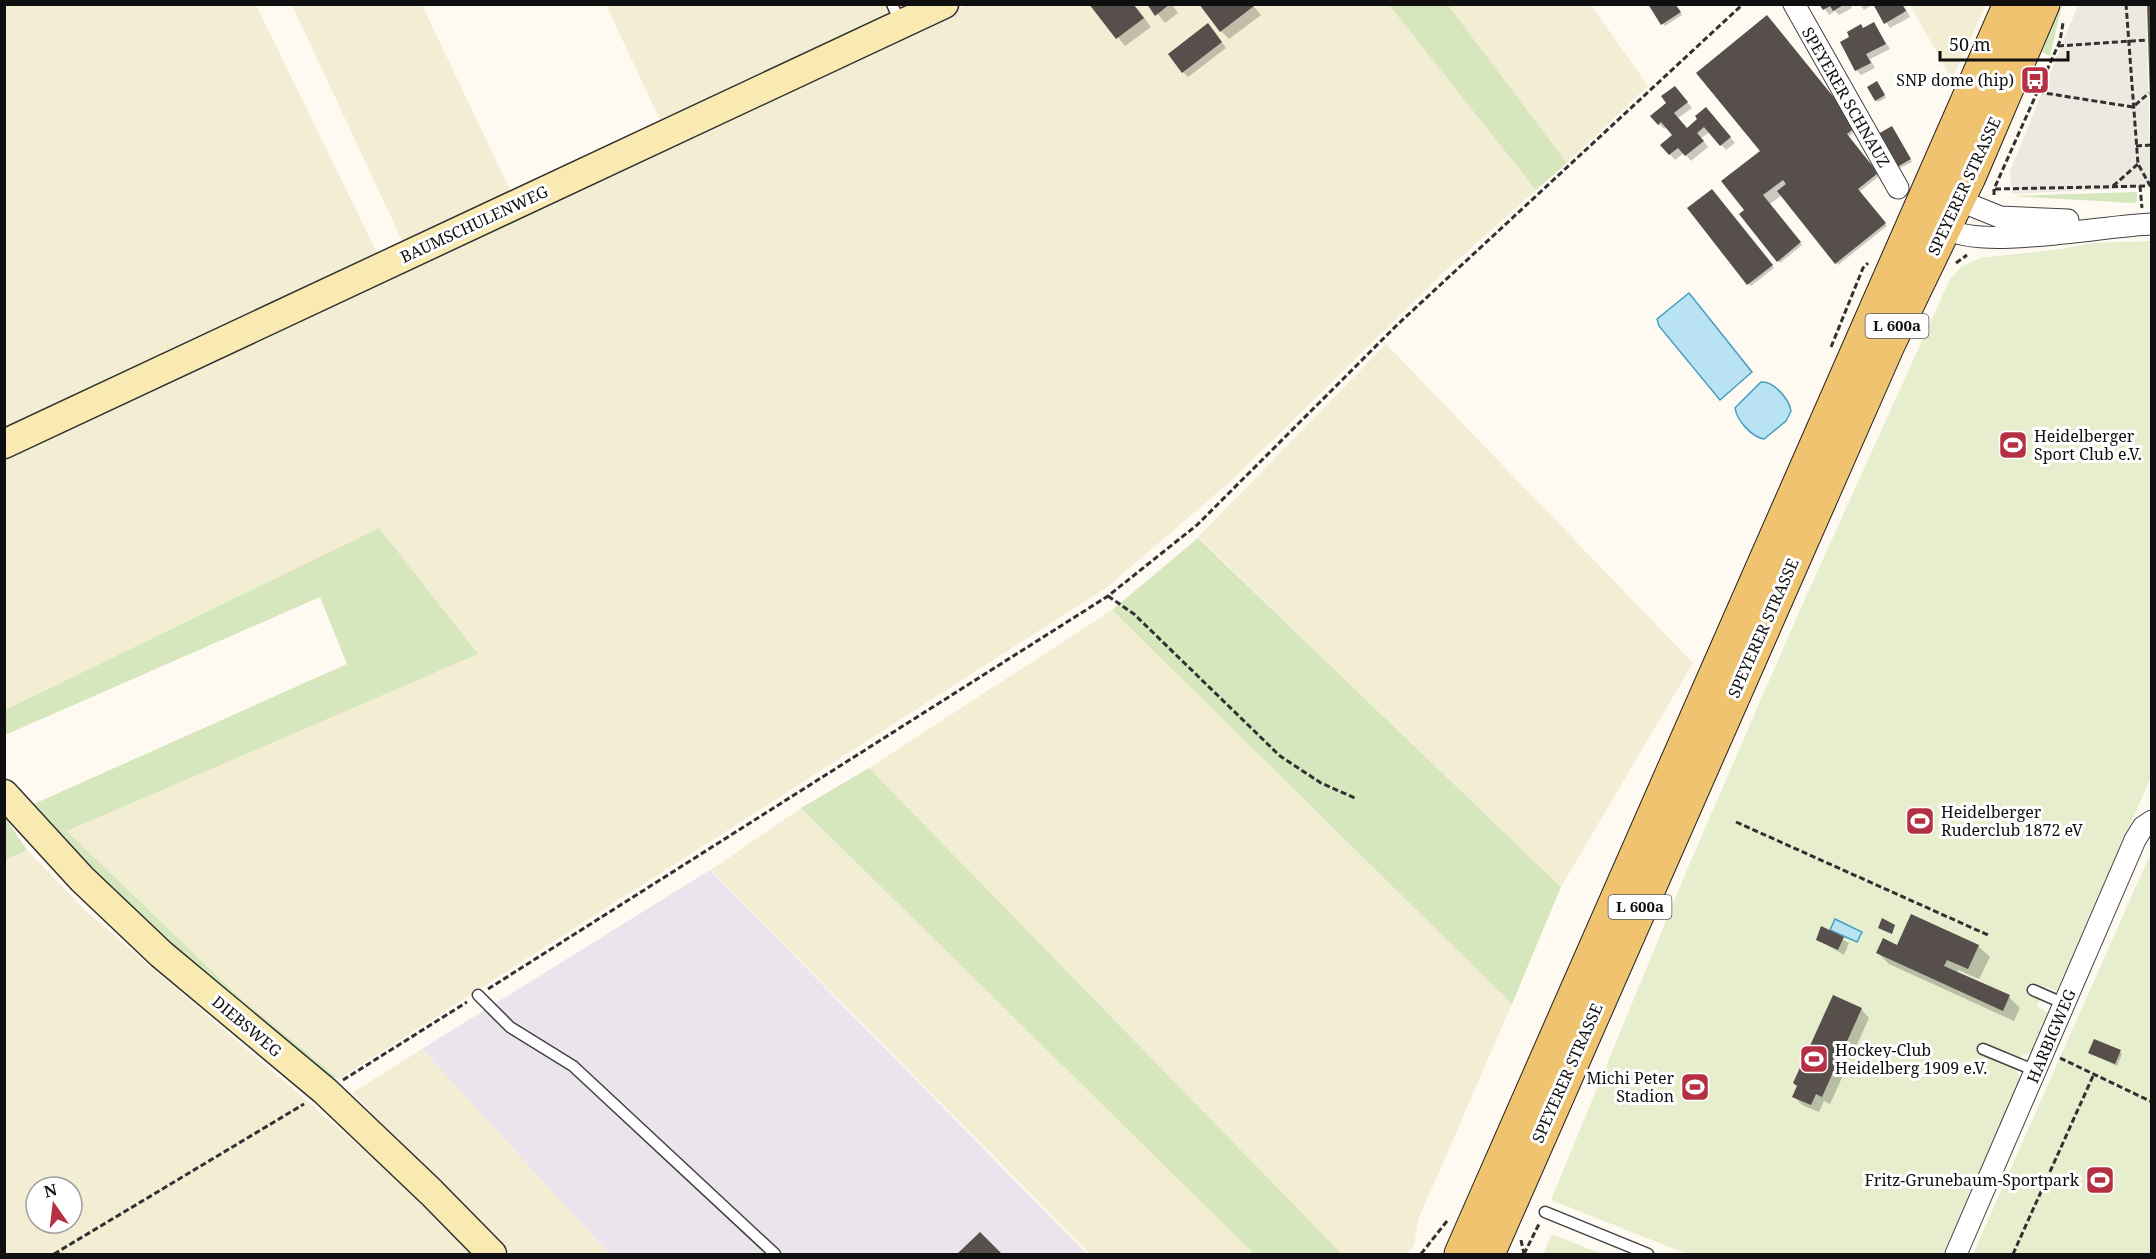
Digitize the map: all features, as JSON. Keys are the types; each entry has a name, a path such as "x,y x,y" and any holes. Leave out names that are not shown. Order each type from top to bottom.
{"main road":[{"name":"SPEYERER STRASSE","path":"1467,1251 1911,195 2010,4"},
{"name":"SPEYERER STRASSE","path":"1467,1251 1888,345 2054,9"}],"street":[{"name":"BAUMSCHULENWEG","path":"4,444 896,14 944,4"},
{"name":"SPEYERER SCHNAUZ","path":"1794,4 1911,195"},
{"path":"1911,195 1952,214 1977,237 2056,234 2143,225"},
{"path":"1952,214 2117,220 2143,225"},
{"name":"DIEBSWEG","path":"4,794 82,879 161,954 325,1091 492,1254"},
{"name":"HARBIGWEG","path":"1956,1254 2135,840 2151,821"}],"lane":[{"path":"2033,990 2065,1004"},
{"path":"478,995 510,1027 573,1066 775,1254"},
{"path":"1983,1049 2036,1071"},
{"path":"1545,1212 1648,1254"}],"path":[{"path":"54,1254 325,1091 1108,596 1197,525 1397,325 1743,4"},
{"path":"2126,4 2138,164 2150,188"},
{"path":"1994,197 1994,189 2058,46 2054,9"},
{"path":"2058,46 2147,40"},
{"path":"2038,92 2133,107"},
{"path":"2133,107 2149,93"},
{"path":"2136,146 2151,145"},
{"path":"2113,186 2138,164"},
{"path":"1994,189 2113,186 2150,188"},
{"path":"2140,186 2142,201"},
{"path":"1108,596 1134,614 1280,756 1322,783 1357,799"},
{"path":"1736,822 1989,935"},
{"path":"2045,1050 2093,1076 2151,1102"},
{"path":"2013,1254 2093,1076"}],"shaded area":[{"path":"4,5 256,5 380,259 5,435"},
{"path":"292,5 422,5 513,196 405,247"},
{"path":"606,5 906,5 661,122"},
{"path":"966,5 1389,5 1536,190 1442,274 1231,481 1106,588 339,1079 239,997 67,831 477,654 379,528 5,710 5,454"},
{"path":"1448,5 1591,5 1648,86 1567,163"},
{"path":"1910,5 1986,5 1952,79"},
{"path":"2078,5 2146,5 2151,187 2012,194 2010,171"},
{"path":"1386,344 1693,663 1561,887 1198,537"},
{"path":"1112,610 1512,1004 1418,1220 1414,1246 1406,1254 1342,1254 869,768"},
{"path":"801,808 1254,1254 1090,1254 711,870"},
{"path":"27,850 87,912 407,1187 473,1254 5,1254 4,860"},
{"path":"710,870 1087,1254 609,1254 422,1049"},
{"path":"422,1049 609,1254 512,1254 352,1093"}],"green space":[{"path":"1389,5 1448,5 1567,163 1536,190"},
{"path":"2055,5 2062,5 2050,56 2042,52 2050,32"},
{"path":"2137,192 2137,201 2134,203 2011,196"},
{"path":"2151,241 2151,777 2057,991 2046,987 2037,1006 2049,1013 2034,1052 2022,1055 2016,1070 2021,1079 1946,1254 1687,1254 1551,1200 1689,865 1799,612 1950,279 1961,267 1980,258 2062,249 2091,243"},
{"path":"379,528 478,654 67,831 239,997 339,1079 324,1074 160,939 27,807 347,664 320,597 5,735 5,710"},
{"path":"1198,538 1561,887 1512,1004 1112,610"},
{"path":"869,768 1342,1254 1254,1254 801,808"},
{"path":"6,819 27,850 5,860 4,820"},
{"path":"2151,857 2151,1254 1973,1254 2148,859"},
{"path":"1552,1234 1602,1254 1543,1254"}],"water":[{"path":"1689,293 1752,372 1720,400 1659,326 1657,319"},
{"path":"1761,382 1771,384 1776,388 1787,401 1791,411 1786,421 1764,439 1746,428 1735,408"},
{"path":"1835,919 1862,932 1857,942 1830,930"}],"building":[{"path":"1089,4 1133,4 1144,18 1116,39"},
{"path":"1147,4 1170,4 1155,16"},
{"path":"1199,4 1252,4 1254,6 1220,32"},
{"path":"1648,4 1675,4 1681,12 1661,25"},
{"path":"1819,4 1845,4 1833,11 1830,6 1823,10"},
{"path":"1873,4 1902,4 1906,11 1884,24"},
{"path":"2147,4 2152,4 2152,100 2150,100"},
{"path":"1767,15 1857,126 1847,134 1878,173 1858,189 1886,223 1835,264 1777,191 1786,184 1783,180 1763,195 1801,242 1777,262 1739,214 1744,210 1721,181 1760,151 1696,73"},
{"path":"1874,22 1886,44 1866,54 1871,63 1855,71 1840,42 1849,37 1847,32 1861,24 1863,28"},
{"path":"1208,23 1222,42 1182,73 1168,54"},
{"path":"1877,81 1885,95 1875,101 1867,87"},
{"path":"1675,86 1688,102 1674,113 1687,128 1697,119 1695,116 1706,107 1731,137 1720,146 1704,127 1697,133 1704,141 1685,156 1678,148 1669,155 1660,145 1672,135 1661,122 1658,125 1650,116 1666,103 1661,96"},
{"path":"1892,126 1911,159 1897,167 1878,134"},
{"path":"1712,189 1773,265 1747,285 1687,208"},
{"path":"1911,914 1979,945 1968,969 1947,960 1944,966 2010,995 2003,1011 1876,953 1883,938 1897,945"},
{"path":"1882,918 1895,925 1892,934 1878,928"},
{"path":"1821,926 1844,937 1838,950 1816,940"},
{"path":"1833,995 1862,1008 1822,1097 1816,1094 1811,1105 1792,1097 1797,1086 1793,1083"},
{"path":"2094,1039 2121,1050 2115,1064 2088,1053"},
{"path":"980,1232 1002,1254 957,1254"}],"place":[{"name":"SNP dome (hip)","path":"2035,80"},
{"name":"Heidelberger Sport Club e.V.","path":"2013,445"},
{"name":"Heidelberger Ruderclub 1872 eV","path":"1920,821"},
{"name":"Hockey-Club Heidelberg 1909 e.V.","path":"1814,1059"},
{"name":"Michi Peter Stadion","path":"1695,1087"},
{"name":"Fritz-Grunebaum-Sportpark","path":"2100,1180"}]}
